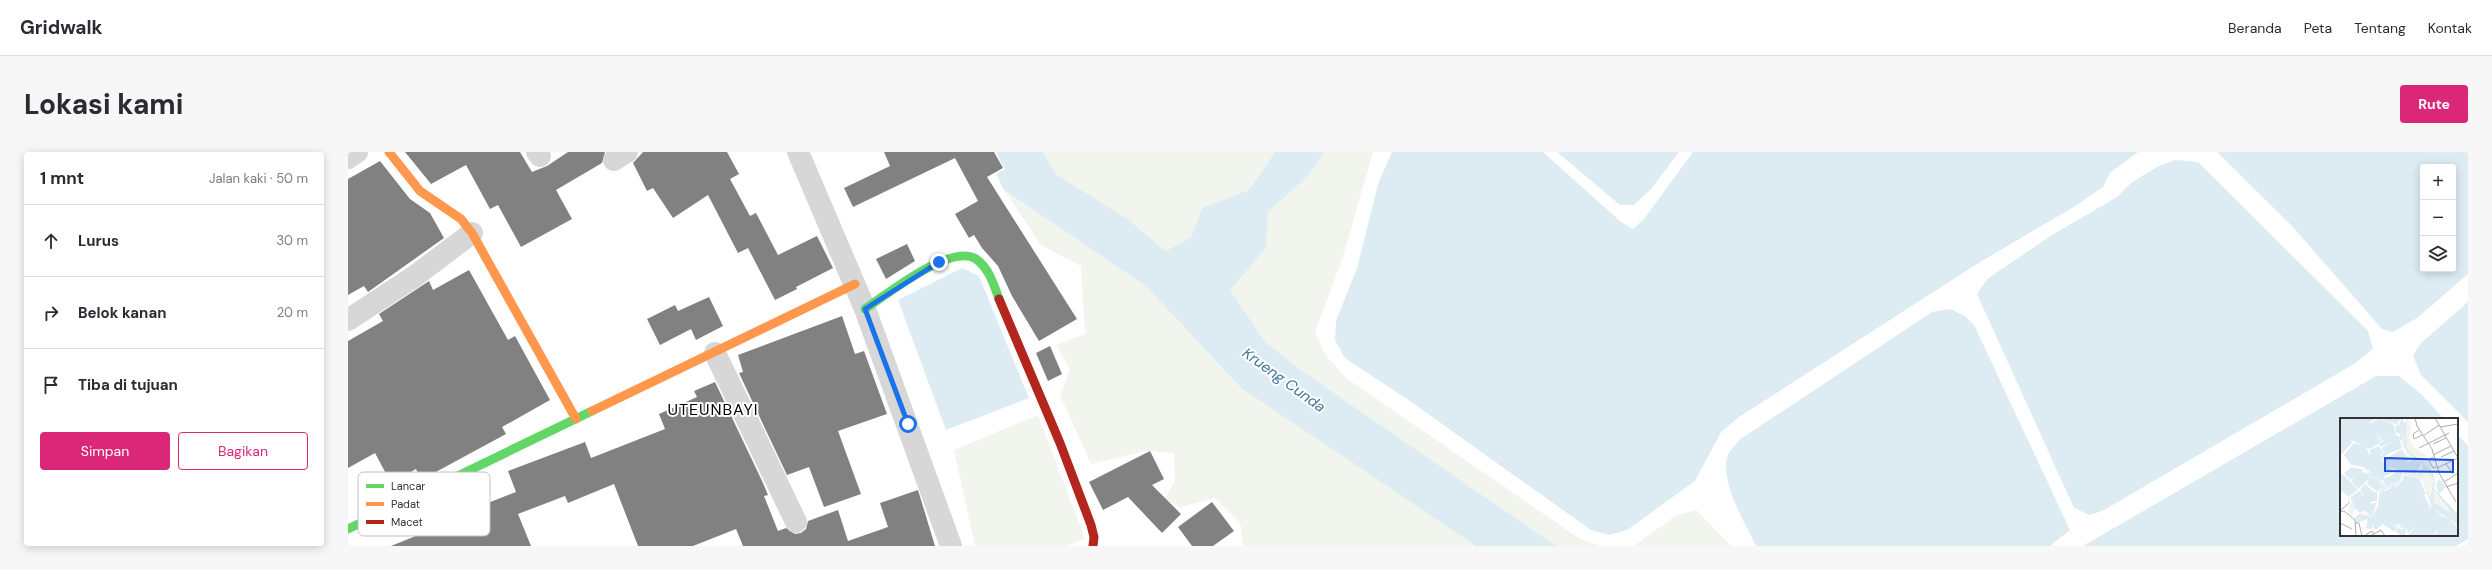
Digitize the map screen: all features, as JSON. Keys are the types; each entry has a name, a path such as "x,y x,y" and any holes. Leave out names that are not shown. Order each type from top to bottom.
{"street":[{"path":"348,158 357,152"},
{"path":"389,152 420,191 461,220 472,233 576,419"},
{"path":"798,152 865,309 950,546"},
{"path":"348,320 415,276 472,233"},
{"path":"865,309 939,262 967,255 980,261 990,276 1060,443 1091,525 1094,537 1093,546"},
{"path":"466,472 855,284"},
{"path":"715,353 796,522"},
{"path":"348,529 358,524"}],"shaded area":[{"path":"1043,152 1275,152 1249,190 1202,208 1191,237 1166,251 1126,218 1057,175"},
{"path":"1324,152 1373,152 1343,257 1315,332 1325,354 1346,378 1580,539 1601,546 1556,546 1305,373 1266,343 1230,290 1266,248 1268,212 1308,176"},
{"path":"1004,190 1146,286 1241,388 1476,546 1243,546 1240,523 1215,498 1181,507 1165,499 1175,481 1174,453 1146,451 1091,464 1060,395 1070,369 1056,345 1085,334 1081,266 1041,245"},
{"path":"1038,415 1085,539 1066,546 975,546 954,450"},
{"path":"1696,510 1731,546 1634,546 1677,515"}],"water":[{"name":"Krueng Cunda","path":"996,152 1043,152 1057,175 1126,218 1166,251 1191,237 1202,208 1249,190 1275,152 1324,152 1308,176 1268,212 1266,248 1230,290 1266,343 1305,373 1556,546 1476,546 1241,388 1146,286 1004,190 996,174 1005,169"},
{"path":"1392,152 1543,152 1621,222 1633,229 1644,219 1693,152 2138,152 2110,173 2103,187 2072,208 1980,262 1739,417 1721,432 1695,481 1627,530 1609,535 1591,530 1410,401 1345,358 1335,340 1336,321 1357,268 1378,184"},
{"path":"1557,152 1679,152 1651,189 1634,205 1620,205"},
{"path":"2217,152 2468,152 2468,274 2417,318 2393,332 2382,329 2292,226"},
{"path":"2175,160 2198,162 2368,331 2373,349 2354,364 2104,510 2090,515 2074,508 1977,294 1987,279 2052,235 2117,197 2131,183 2157,167"},
{"path":"962,268 979,276 1029,398 946,430 898,300"},
{"path":"2468,302 2468,422 2421,375 2413,356 2420,344"},
{"path":"1950,309 1965,316 1974,325 2070,530 2050,546 1756,546 1734,502 1727,476 1726,465 1728,455 1739,440 1932,312"},
{"path":"2376,376 2399,376 2422,395 2443,418 2340,418 2340,536 2458,536 2458,435 2468,446 2468,539 2456,546 2083,546"}],"building":[{"path":"405,152 520,152 532,172 547,166 568,152 605,152 602,163 556,190 572,219 521,247 498,205 490,209 466,165 431,184"},
{"path":"643,152 727,152 739,174 730,179 750,216 756,213 778,255 817,236 833,268 796,287 797,289 775,300 748,248 738,253 708,195 673,218 653,188 647,191 633,163"},
{"path":"884,152 994,152 1003,168 987,177 1077,319 1039,341 1012,296 998,266 982,248 974,235 969,238 955,214 978,201 955,158 853,207 844,188 890,166"},
{"path":"380,161 410,199 430,213 444,238 368,292 364,286 348,295 348,179"},
{"path":"907,244 915,261 886,279 876,259"},
{"path":"469,270 508,340 515,336 550,400 502,427 506,434 436,472 417,472 416,469 411,472 385,472 375,453 348,468 348,341 383,321 379,314 429,281 433,290"},
{"path":"709,297 723,326 696,340 691,329 660,345 647,319 675,305 678,311"},
{"path":"842,316 855,354 864,351 887,414 838,431 861,494 824,507 809,467 787,475 739,373 743,372 738,355"},
{"path":"1050,346 1062,374 1048,381 1036,353"},
{"path":"715,382 763,483 768,495 764,496 778,531 786,528 795,534 801,533 806,529 808,521 838,510 848,541 888,527 880,503 918,490 935,546 743,546 736,529 693,546 638,546 614,484 568,503 565,496 518,514 531,546 391,546 416,536 490,536 490,502 516,492 508,471 585,442 591,458 665,429 659,414 697,397 694,391"},
{"path":"1150,451 1164,479 1152,485 1181,514 1162,533 1128,497 1103,510 1089,482"},
{"path":"1212,502 1234,531 1213,546 1192,546 1178,527"}],"traffic: fast":[{"path":"865,309 919,272 951,258 965,256 976,259 981,263 990,277 999,299"},
{"path":"466,472 592,411"},
{"path":"348,529 358,524"}],"traffic: slow":[{"path":"389,152 420,191 461,219 472,233 576,419"},
{"path":"592,411 855,284"}],"traffic: jam":[{"path":"999,299 1060,443 1091,525 1094,537 1093,546"}],"district":[{"name":"UTEUNBAYI","path":"713,409"}],"route":[{"path":"908,424 865,309 939,262"}]}
